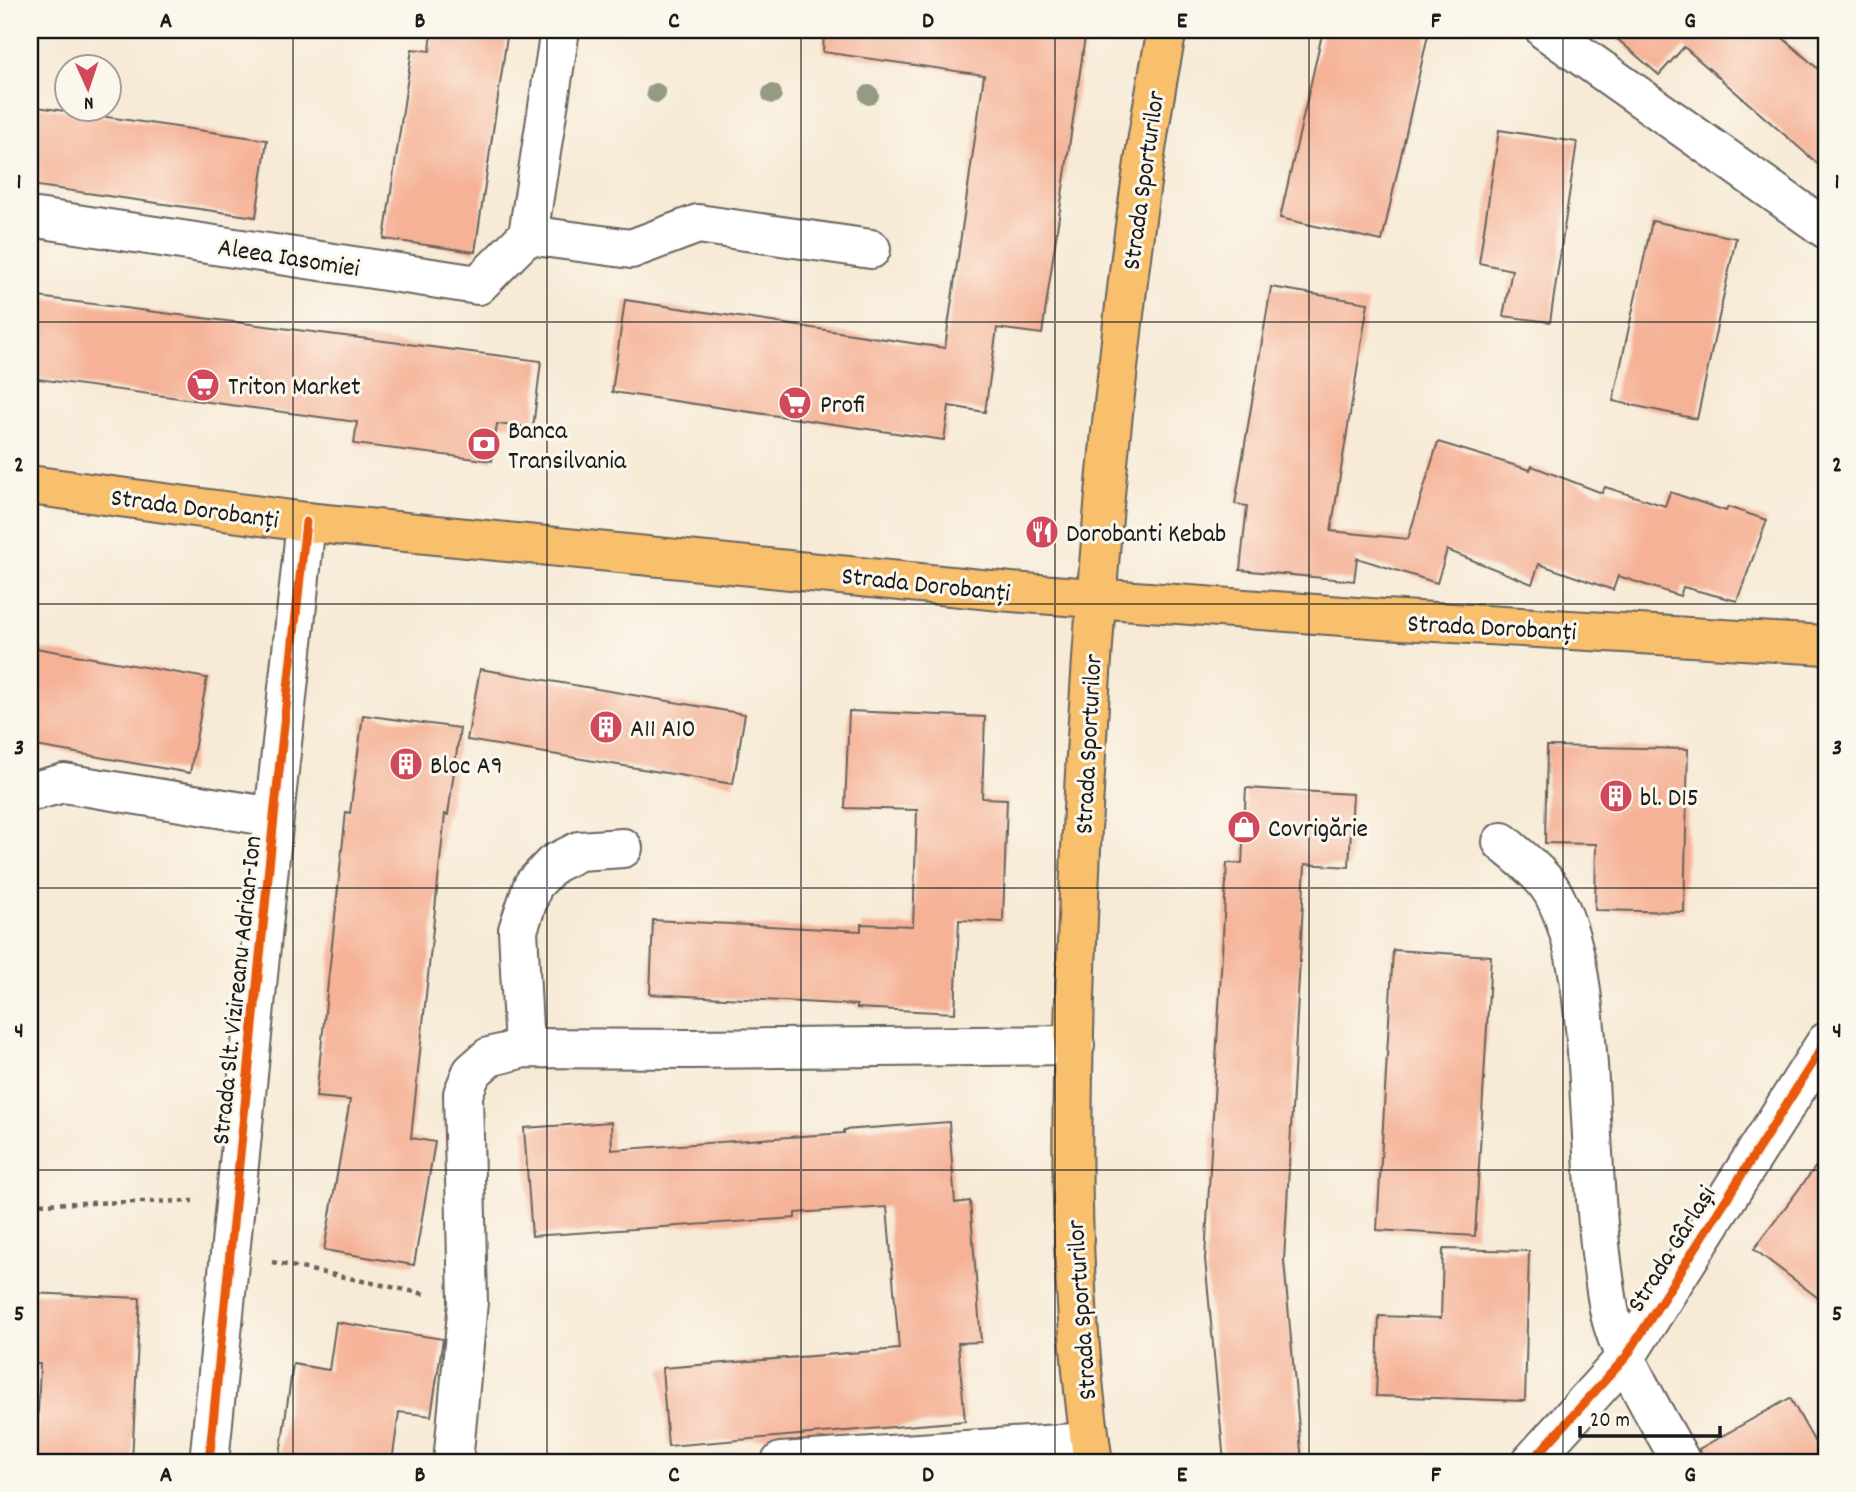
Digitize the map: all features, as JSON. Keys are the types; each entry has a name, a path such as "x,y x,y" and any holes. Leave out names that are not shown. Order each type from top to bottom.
{"main road":[{"name":"Strada Sporturilor","path":"1091,1452 1078,1316 1073,1200 1077,947 1095,598 1102,508 1129,269 1157,76 1167,30"},
{"name":"Strada Dorobanți","path":"30,485 306,522 1095,598 1384,620 1826,645"}],"street":[{"path":"560,30 528,234 631,249 698,224 871,249"},
{"path":"1545,30 1826,229"},
{"name":"Aleea Iasomiei","path":"30,217 478,285 528,234"},
{"name":"Strada Slt. Vizireanu Adrian-Ion","path":"209,1462 306,522"},
{"path":"30,792 64,783 274,817"},
{"path":"1502,842 1532,868 1556,897 1571,941 1584,1013 1609,1312 1626,1357 1681,1462"},
{"path":"524,1048 518,930 533,885 553,863 579,850 623,848"},
{"name":"Strada Gârlași","path":"1531,1462 1626,1357 1826,1042"},
{"path":"453,1462 468,1302 464,1094 472,1072 489,1057 524,1048 1075,1045"},
{"path":"781,1462 1091,1452"}],"path":[{"path":"30,1203 236,1200"},
{"path":"230,1254 468,1302"}],"building":[{"path":"432,30 508,30 475,252 384,239 412,49 430,51"},
{"path":"824,30 1086,30 1042,334 997,328 985,412 949,406 944,440 612,392 625,300 945,348 984,75 823,52"},
{"path":"1323,30 1429,30 1382,241 1280,218"},
{"path":"1607,30 1774,30 1826,76 1826,171 1684,47 1659,75"},
{"path":"30,106 52,109 52,122 122,122 122,119 267,140 256,217 30,185"},
{"path":"1499,130 1577,142 1550,322 1503,316 1512,270 1479,263"},
{"path":"1652,221 1736,238 1697,419 1613,401"},
{"path":"1271,287 1368,303 1331,531 1408,539 1438,442 1530,470 1532,466 1602,493 1605,487 1665,506 1670,492 1726,511 1728,507 1767,520 1737,601 1683,587 1680,596 1618,576 1613,590 1539,564 1532,584 1447,550 1437,583 1357,558 1354,581 1240,570 1247,506 1235,504"},
{"path":"30,296 541,361 533,428 497,424 492,461 354,444 357,422 30,378"},
{"path":"30,647 207,678 190,773 30,745"},
{"name":"A11 A10","path":"480,669 745,714 733,784 467,740"},
{"path":"849,711 985,717 982,798 1007,799 1003,922 959,920 955,1013 650,994 653,920 861,931 861,924 913,926 917,810 845,808"},
{"path":"363,715 460,728 448,815 445,814 411,1138 435,1142 414,1265 324,1250 350,1100 316,1097 346,812 350,813"},
{"name":"bl. D15","path":"1547,746 1688,749 1684,912 1595,910 1596,844 1545,843"},
{"path":"1246,788 1353,794 1349,867 1305,864 1284,1261 1302,1462 1224,1462 1205,1259 1227,863 1242,864"},
{"path":"1393,950 1491,956 1475,1236 1377,1230"},
{"path":"611,1122 612,1150 844,1133 844,1130 949,1122 955,1203 970,1201 981,1342 958,1343 965,1421 668,1446 662,1368 899,1349 887,1207 795,1213 795,1218 532,1236 524,1128"},
{"path":"1826,1153 1826,1304 1754,1249"},
{"path":"1443,1249 1529,1251 1525,1401 1376,1396 1379,1316 1441,1318"},
{"path":"30,1293 140,1298 132,1462 36,1462 40,1364 30,1364"},
{"path":"336,1322 443,1339 431,1416 399,1412 392,1462 279,1462 293,1364 329,1370"},
{"path":"1790,1398 1826,1462 1703,1462 1699,1449"}],"cycle path":[{"path":"209,1462 306,522"},
{"path":"1531,1462 1626,1357 1826,1042"}],"place":[{"name":"Triton Market","path":"203,385"},
{"name":"Profi","path":"795,403"},
{"name":"Banca Transilvania","path":"484,444"},
{"name":"Dorobanti Kebab","path":"1042,532"},
{"name":"A11 A10","path":"606,727"},
{"name":"Bloc A9","path":"406,764"},
{"name":"bl. D15","path":"1616,796"},
{"name":"Covrigărie","path":"1244,827"}]}
